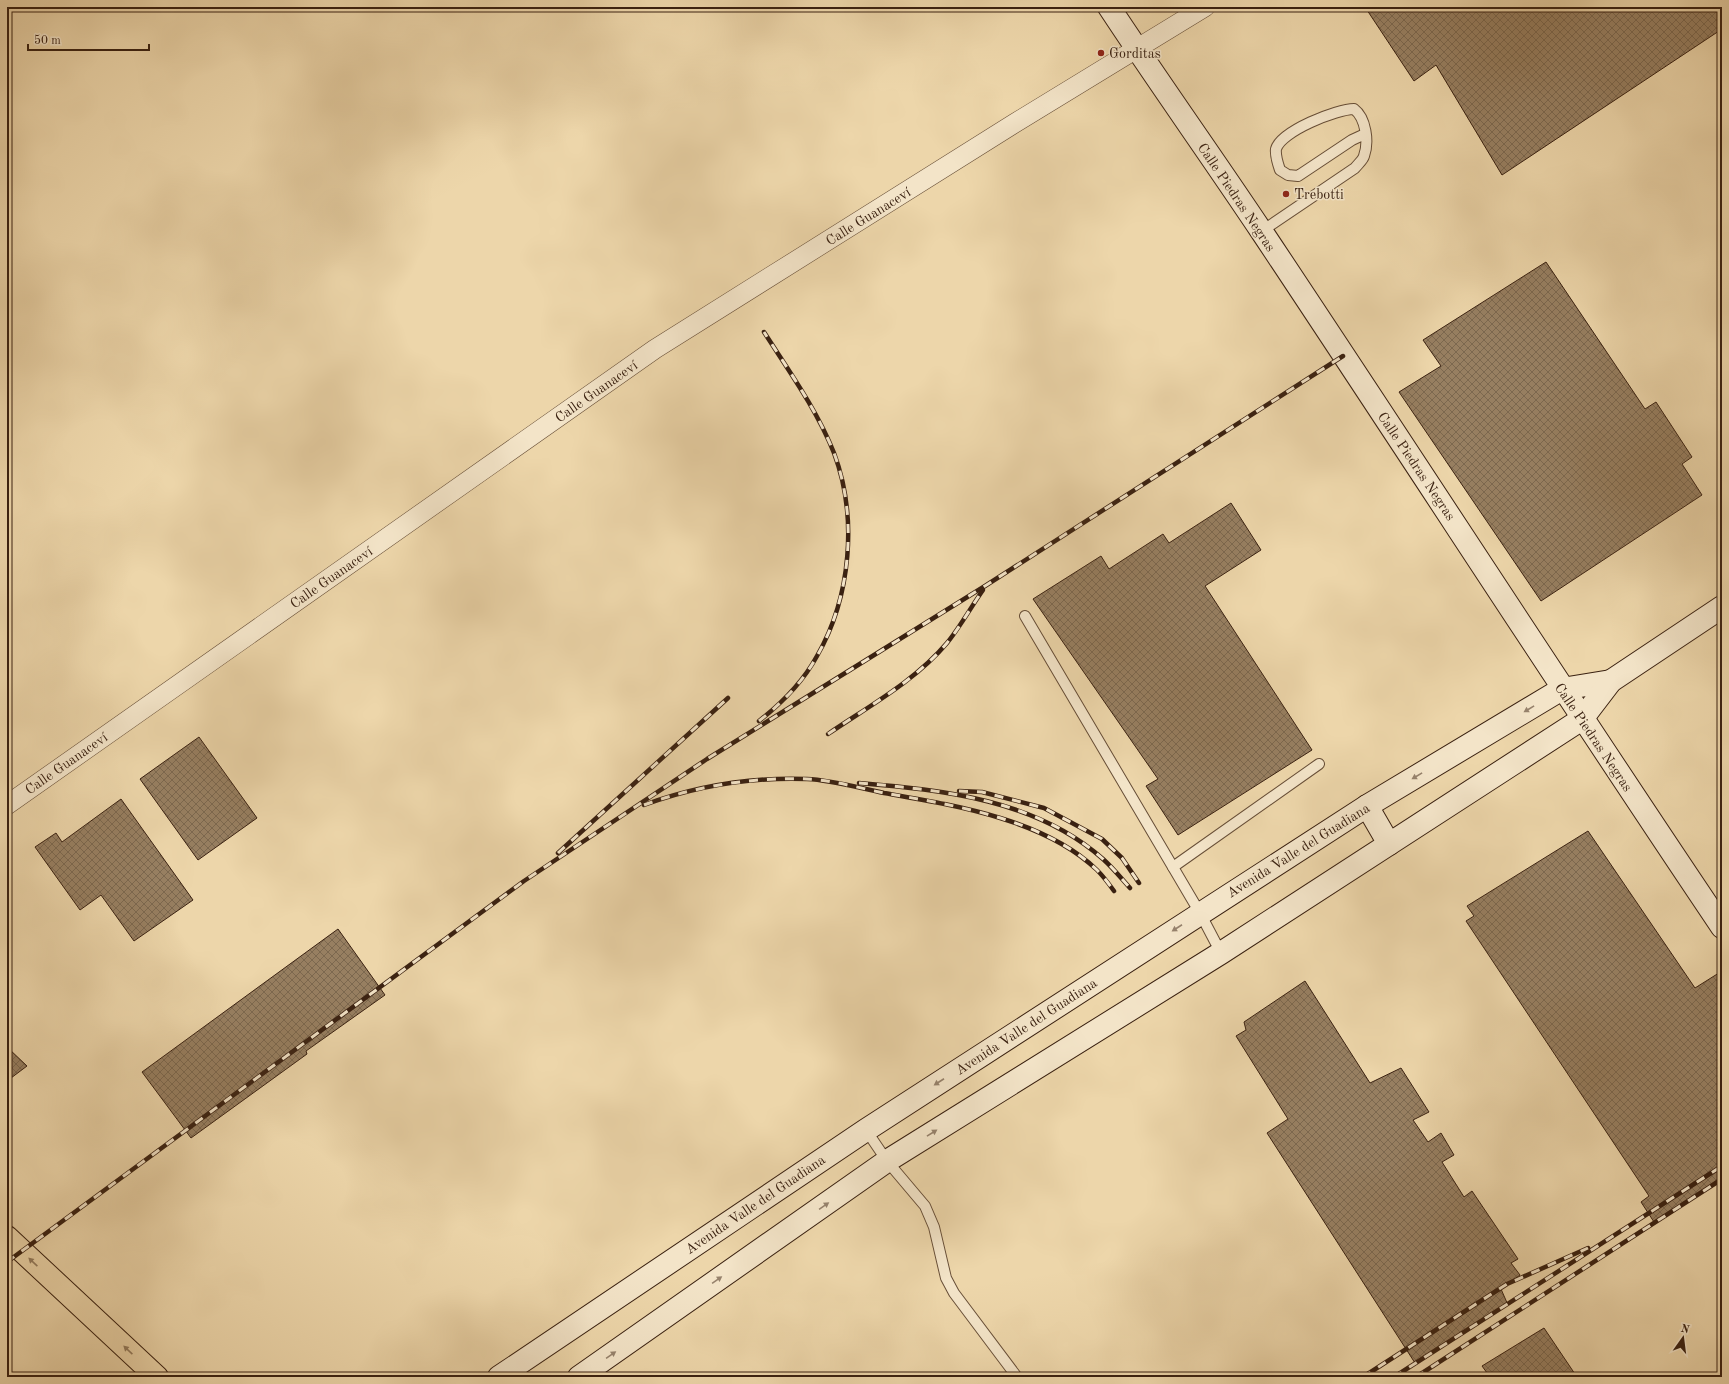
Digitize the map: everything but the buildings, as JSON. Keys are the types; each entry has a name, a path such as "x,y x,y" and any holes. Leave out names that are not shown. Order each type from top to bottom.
{"main road":[{"name":"Calle Piedras Negras","path":"1109,7 1262,231 1562,689 1722,928"},
{"path":"579,1377 887,1161 1221,953 1582,719 1611,681 1722,607"},
{"path":"1562,689 1611,681"},
{"name":"Avenida Valle del Guadiana","path":"499,1377 866,1130 1200,913 1367,806 1562,689"},
{"path":"1367,806 1389,844"},
{"path":"7,1238 157,1377"}],"street":[{"name":"Calle Guanaceví","path":"7,805 655,349 1136,48 1205,7"}],"lane":[{"path":"1262,231 1355,168 1364,157 1366,146 1365,134 1360,113 1354,109 1334,113 1293,132 1280,142 1276,150 1280,170 1288,175 1298,176 1352,140 1365,134"},
{"path":"1025,616 1200,913 1221,953"},
{"path":"1173,867 1320,764"},
{"path":"866,1130 887,1161 925,1206 934,1227 946,1278 954,1293 1016,1377"}],"railway":[{"path":"759,721 776,707 799,683 817,656 828,633 844,583 848,530 842,478 834,453 811,406 764,332"},
{"path":"7,1262 524,881 707,759 985,586 1343,356"},
{"path":"828,734 891,692 934,657 952,637 983,590"},
{"path":"558,853 728,698"},
{"path":"644,805 664,798 704,788 745,781 807,779 836,783 968,809 1025,826 1051,838 1075,853 1097,870 1114,891"},
{"path":"859,783 956,795 1019,811 1049,823 1077,839 1114,869 1130,888"},
{"path":"959,791 982,792 1044,808 1102,839 1122,858 1139,883"},
{"path":"1394,1377 1722,1166"},
{"path":"1416,1377 1722,1179"},
{"path":"1363,1377 1507,1284 1588,1248"}],"place":[{"name":"Gorditas","path":"1101,53"},
{"name":"Trebotti","path":"1286,194"}]}
